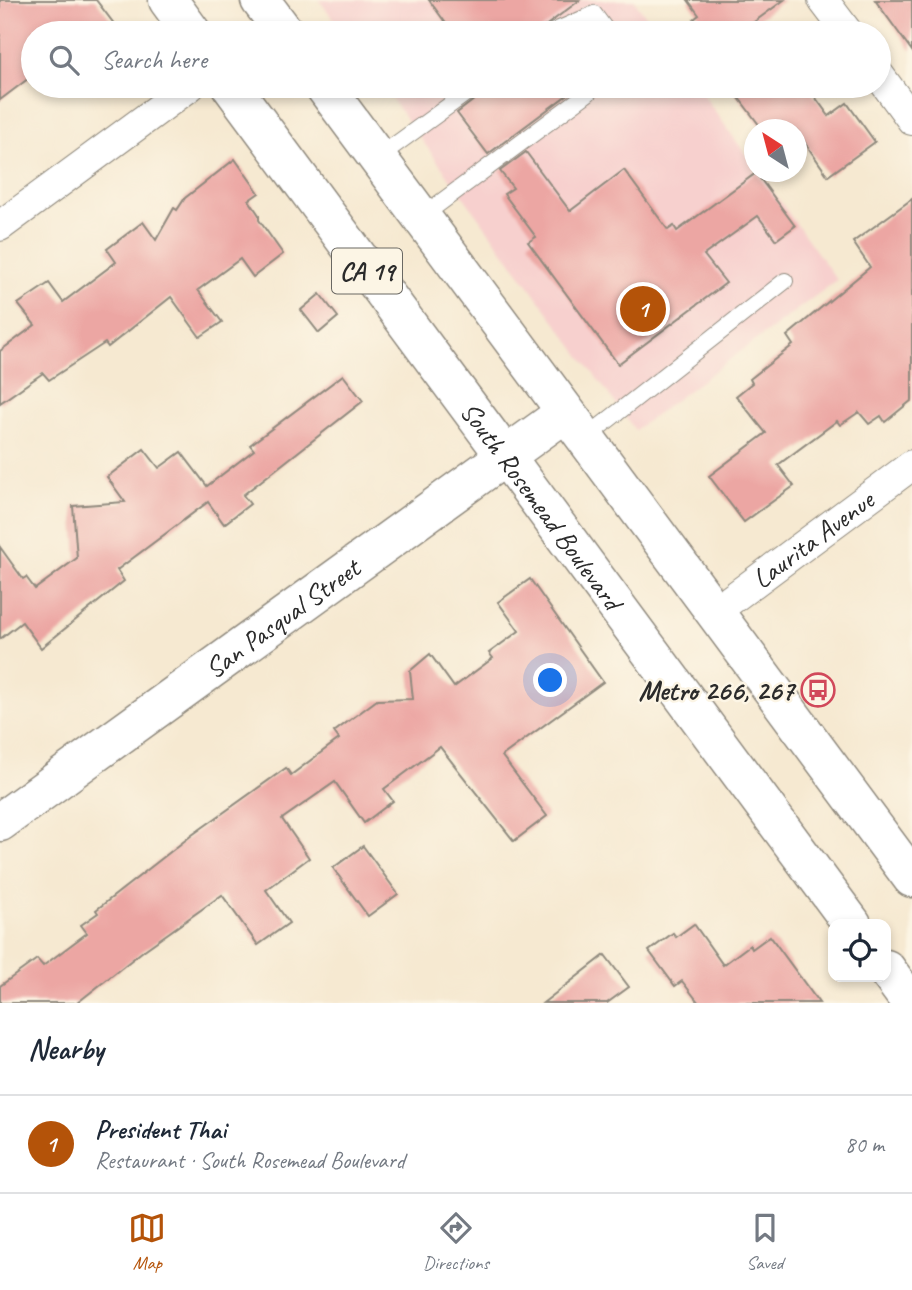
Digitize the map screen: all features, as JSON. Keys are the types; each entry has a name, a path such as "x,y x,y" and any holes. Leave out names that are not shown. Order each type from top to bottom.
{"main road":[{"path":"168,0 183,21"},
{"path":"260,0 276,21"},
{"name":"South Rosemead Boulevard","path":"240,98 848,919"},
{"name":"CA 19","path":"333,98 713,613 912,877"},
{"name":"San Pasqual Street","path":"0,822 503,456 575,426"},
{"path":"891,977 911,1003"}],"street":[{"path":"823,0 839,21"},
{"path":"891,91 912,120"},
{"path":"0,226 175,98"},
{"name":"Laurita Avenue","path":"713,613 912,464"}],"lane":[{"path":"578,21 594,14 599,21"},
{"path":"377,158 460,98"},
{"path":"421,218 582,98"},
{"path":"575,426 785,281"}],"shaded area":[{"path":"319,0 634,0 649,21 335,21"},
{"path":"391,98 706,98 744,152 744,182 766,182 837,280 635,430"}],"building":[{"path":"0,0 96,0 112,21 21,21 21,84 0,100"},
{"path":"429,0 580,0 552,21 444,21"},
{"path":"688,0 784,0 755,21 696,21 694,19 699,15"},
{"path":"875,0 912,0 912,51 891,21"},
{"path":"476,98 563,98 488,154 457,113"},
{"path":"739,98 816,98 829,116 847,103 875,142 828,176 807,146 807,119 755,119"},
{"path":"526,152 570,211 624,170 668,230 674,226 677,231 744,182 763,182 795,226 776,240 758,216 704,255 726,283 618,364 528,242 536,237 504,194 513,188 500,171"},
{"path":"235,159 259,193 249,200 259,215 259,220 283,254 253,277 240,259 198,290 222,322 200,337 171,297 108,347 105,343 49,380 43,373 0,403 0,351 35,325 18,304 49,283 63,302 116,262 107,249 143,222 156,240 174,208 177,210 185,198"},
{"path":"912,199 912,400 885,422 881,416 869,424 859,412 840,425 837,421 778,465 794,486 744,522 709,476 766,433 736,396 752,383 750,379 793,345 787,336 870,267 853,242"},
{"path":"320,294 338,317 319,333 301,310"},
{"path":"343,375 363,401 243,495 250,504 224,524 208,502 117,570 124,581 41,648 22,622 0,639 0,547 23,579 26,577 35,589 77,558 73,506 125,502 107,477 144,449 159,468 181,452 207,486 254,450 250,445"},
{"path":"530,579 603,682 502,756 547,816 514,841 440,747 384,789 393,801 364,823 335,782 282,819 309,858 266,890 289,923 258,945 222,895 143,951 77,1003 0,1003 0,986 37,959 43,966 87,933 81,925 98,913 96,910 192,835 286,768 291,775 339,739 334,732 377,700 413,699 410,671 430,654 454,687 493,658 489,653 519,631 498,602"},
{"path":"363,846 398,894 368,916 333,868"},
{"path":"694,924 723,965 750,945 752,949 770,936 819,1003 699,1003 682,981 675,986 649,951 673,933 676,937"},
{"path":"605,955 629,987 607,1003 543,1003"}],"place":[{"name":"President Thai","path":"643,309"},
{"name":"Metro 266, 267","path":"818,690"}]}
